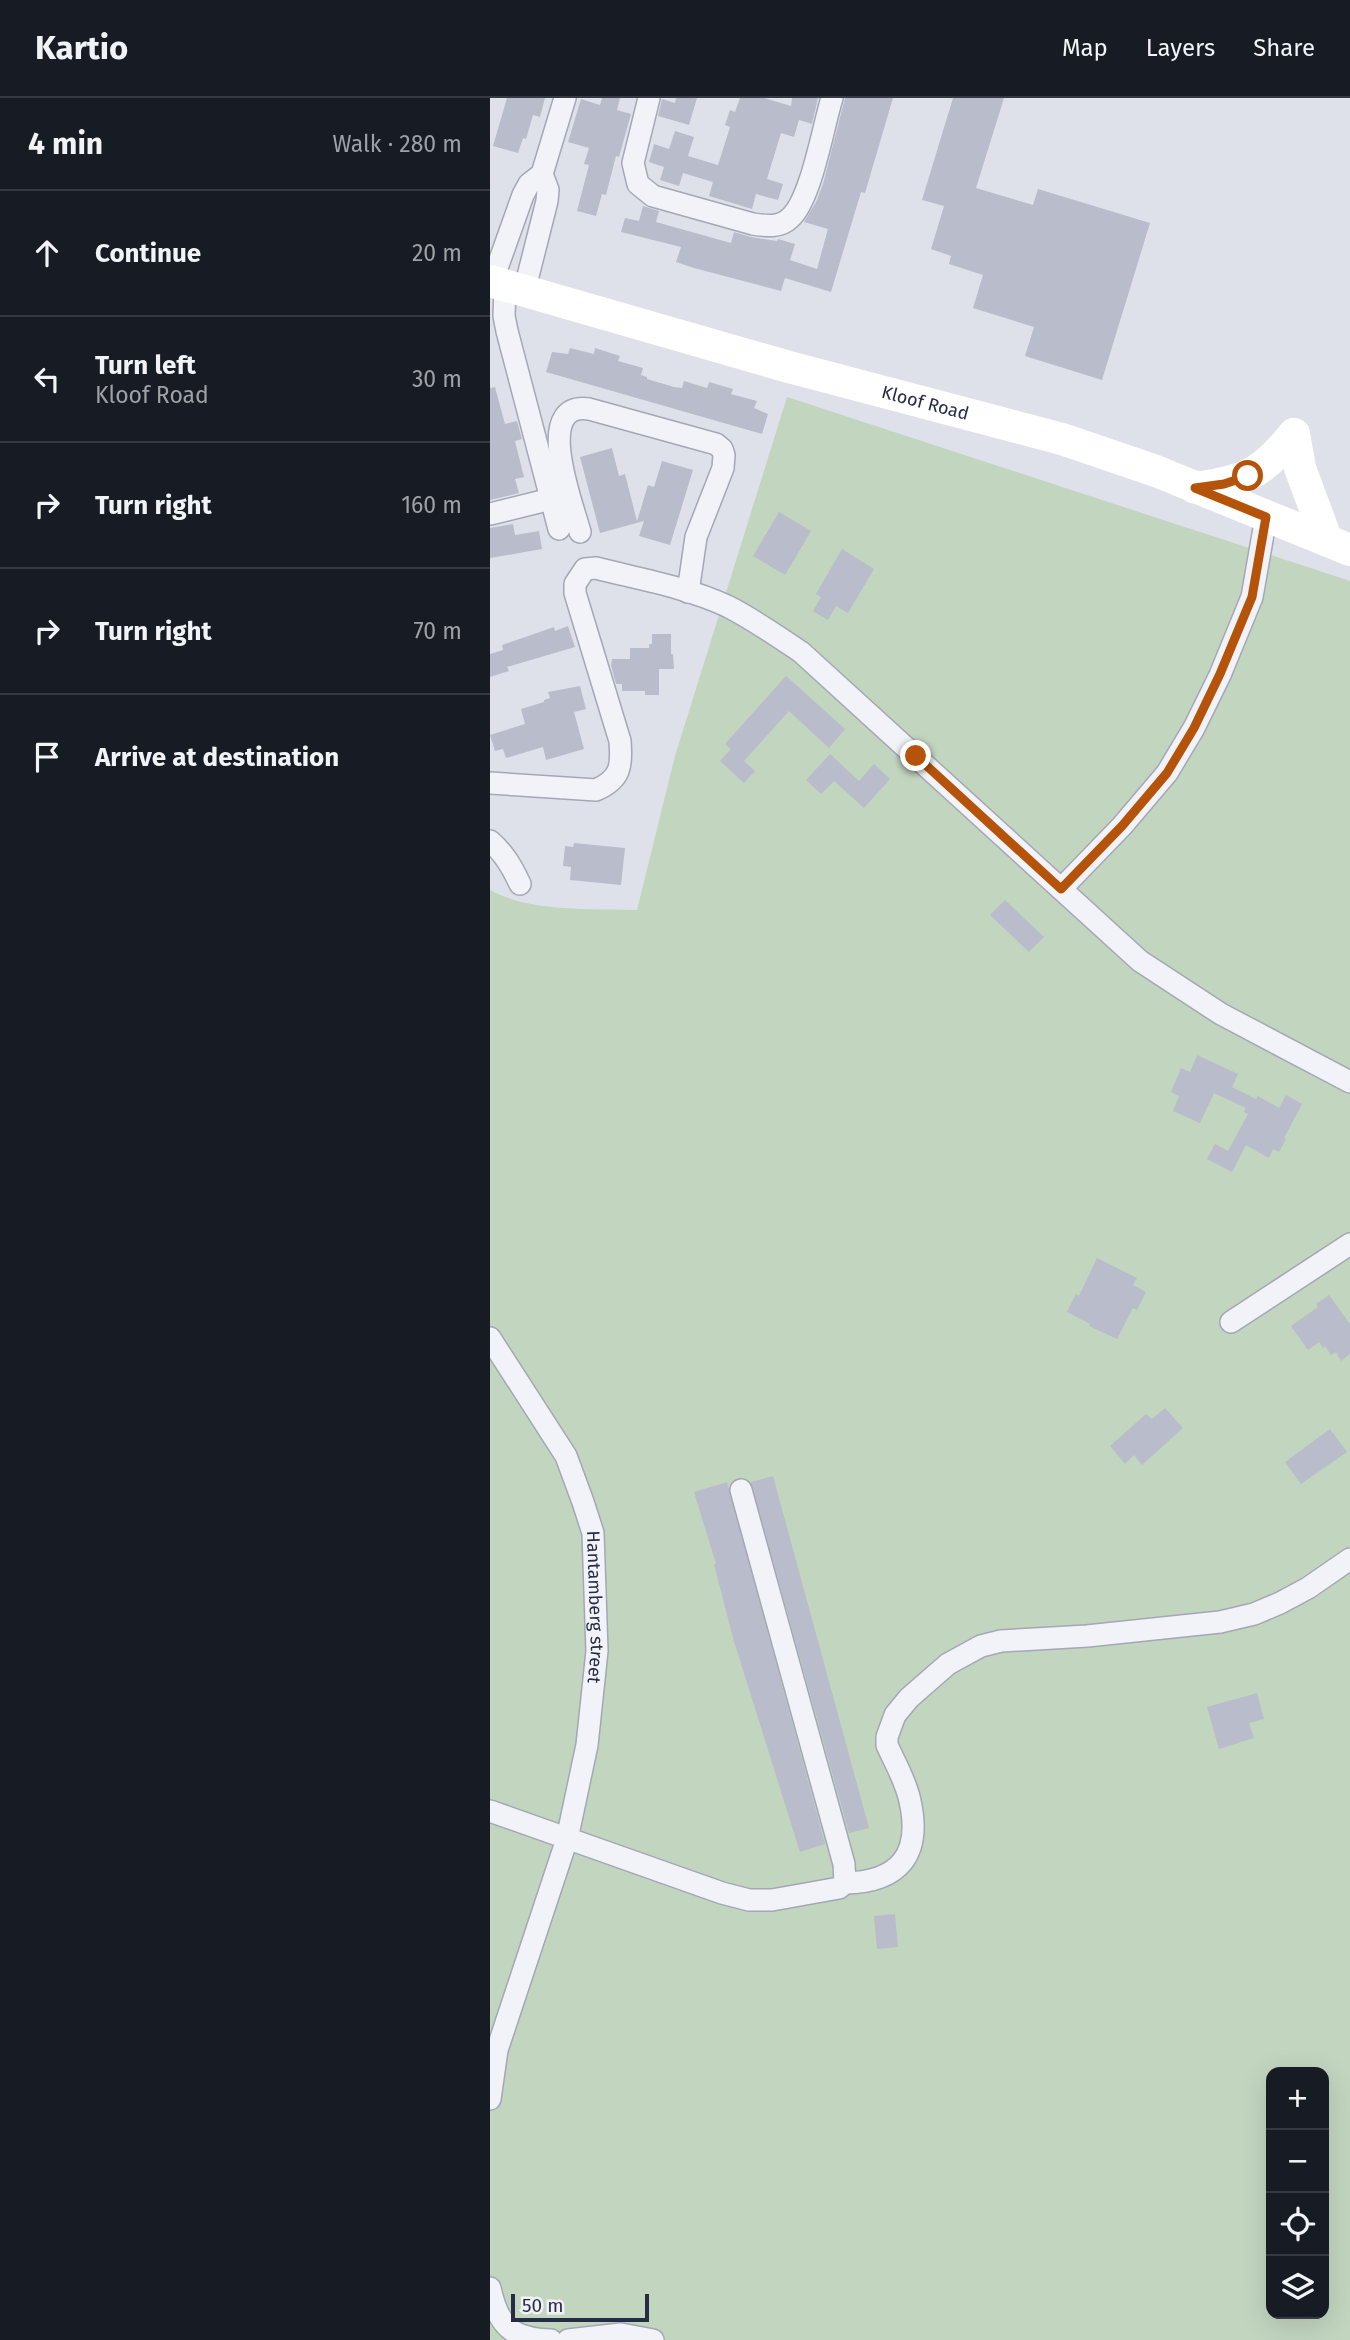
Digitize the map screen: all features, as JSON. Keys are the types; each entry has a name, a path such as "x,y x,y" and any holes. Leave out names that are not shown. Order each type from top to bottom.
{"street":[{"path":"565,98 542,174 529,184 523,195 503,285 504,316 498,333 551,499 570,531 558,443 564,419 570,411 579,407 589,409 716,444 722,449 723,468 696,537 688,592"},
{"path":"649,98 633,163 638,184 653,196 766,226 789,220 798,209 811,175 825,100"},
{"path":"503,285 547,201 548,190 542,174"},
{"name":"Kloof Road","path":"503,285 789,367 1062,439 1156,471 1338,546"},
{"path":"1195,488 1224,484 1248,476 1273,460 1294,434 1306,488 1338,546"},
{"path":"490,514 551,499"},
{"path":"1061,889 1122,826 1167,773 1194,728 1252,597 1266,517"},
{"path":"490,783 596,790 608,785 619,772 622,760 620,741 575,593 575,584 585,569 596,568 688,592 726,606 801,652 1140,961 1209,1007 1350,1082"},
{"path":"490,841 501,850 520,884"},
{"path":"1231,1322 1350,1244"},
{"name":"Hantamberg street","path":"490,1338 566,1456 593,1533 597,1651 587,1745 567,1839 497,2050 490,2098"},
{"path":"741,1490 844,1864 845,1883"},
{"path":"490,1811 722,1893 749,1900 772,1900 839,1888 845,1883 886,1877 897,1870 905,1858 912,1834 910,1799 887,1745 887,1737 895,1715 908,1698 948,1664 981,1646 1000,1641 1189,1627 1254,1614 1308,1588 1350,1559"},
{"path":"490,2288 498,2314 506,2328 522,2337 551,2340"},
{"path":"568,2340 621,2334 653,2340"}],"green space":[{"path":"787,397 1350,581 1350,2340 490,2340 490,890 524,903 543,906 637,910 675,756"}],"building":[{"path":"507,98 545,98 540,117 533,115 526,139 523,138 518,153 493,146"},
{"path":"602,98 620,98 617,110 631,114 606,195 602,194 596,216 577,211 589,165 584,164 589,148 568,142 581,99 600,105"},
{"path":"676,98 697,98 689,125 658,116 662,99 675,103"},
{"path":"740,98 764,98 791,106 792,98 818,98 812,124 799,120 794,137 781,133 767,179 783,184 778,200 756,194 752,209 709,196 713,182 683,173 679,186 660,180 664,167 649,162 654,144 669,149 675,131 694,137 688,156 718,165 730,127 725,125 730,110 735,112"},
{"path":"845,98 893,98 865,193 861,192 831,292 785,278 781,291 694,268 676,262 681,247 621,232 625,218 639,221 643,206 659,211 656,222 731,243 734,232 795,244 790,260 817,269 828,229 804,222 823,184"},
{"path":"953,98 1004,98 976,188 1033,205 1038,189 1150,223 1102,380 1025,356 1034,327 973,308 983,275 949,264 951,256 931,249 944,206 922,200"},
{"path":"570,348 594,354 595,348 620,356 618,361 643,368 641,375 647,379 674,387 682,388 684,381 707,388 709,382 733,389 731,394 757,401 754,408 768,414 762,434 546,372 552,352 568,354"},
{"path":"495,387 505,424 517,421 522,439 515,441 524,477 515,479 519,493 490,500 490,388"},
{"path":"612,448 619,476 625,474 637,521 648,485 654,487 662,461 693,470 670,545 639,536 644,521 600,533 580,457"},
{"path":"779,512 811,531 785,575 753,556"},
{"path":"513,524 515,535 539,531 542,549 490,558 490,528"},
{"path":"842,549 874,569 848,613 836,606 828,620 813,611 821,597 816,594"},
{"path":"568,626 575,647 507,667 509,671 490,677 490,654 503,650 502,645 554,627 555,631"},
{"path":"652,634 671,634 674,669 659,669 659,695 645,695 645,691 622,691 622,684 616,684 612,659 630,659 630,648 649,648"},
{"path":"786,676 845,729 829,748 789,711 744,761 755,771 744,783 720,761 731,749 725,744"},
{"path":"580,686 586,709 574,712 584,749 546,760 543,747 506,758 503,749 495,751 490,735 525,724 521,709 544,702 550,698 548,692"},
{"path":"830,754 859,781 874,764 890,779 864,808 834,781 821,794 806,780"},
{"path":"574,843 625,848 621,885 570,880 571,867 563,866 565,846 573,847"},
{"path":"1005,900 1044,937 1029,952 990,915"},
{"path":"1197,1055 1238,1074 1232,1087 1256,1099 1258,1096 1279,1108 1286,1095 1302,1104 1279,1152 1273,1149 1269,1158 1246,1145 1232,1172 1207,1159 1215,1144 1228,1151 1248,1114 1244,1112 1246,1108 1214,1093 1200,1123 1173,1111 1179,1096 1171,1092 1181,1068 1190,1072"},
{"path":"1097,1258 1137,1278 1133,1285 1146,1292 1137,1310 1133,1308 1117,1339 1067,1312 1076,1294 1079,1296"},
{"path":"1329,1295 1350,1324 1350,1354 1341,1361 1336,1352 1331,1355 1319,1342 1308,1350 1291,1326 1318,1307 1316,1304"},
{"path":"1165,1408 1183,1428 1142,1465 1134,1455 1125,1464 1110,1446 1146,1414 1152,1419"},
{"path":"1330,1429 1347,1452 1301,1484 1285,1462"},
{"path":"773,1476 869,1828 849,1833 751,1482"},
{"path":"727,1482 825,1844 800,1852 733,1638 716,1564 694,1492"},
{"path":"1257,1693 1264,1719 1249,1723 1254,1738 1219,1749 1207,1707"},
{"path":"895,1914 898,1947 877,1949 874,1916"}],"route":[{"path":"916,756 1061,889 1122,826 1167,773 1194,728 1220,674 1252,597 1266,517 1195,488 1224,484 1248,476"}]}
